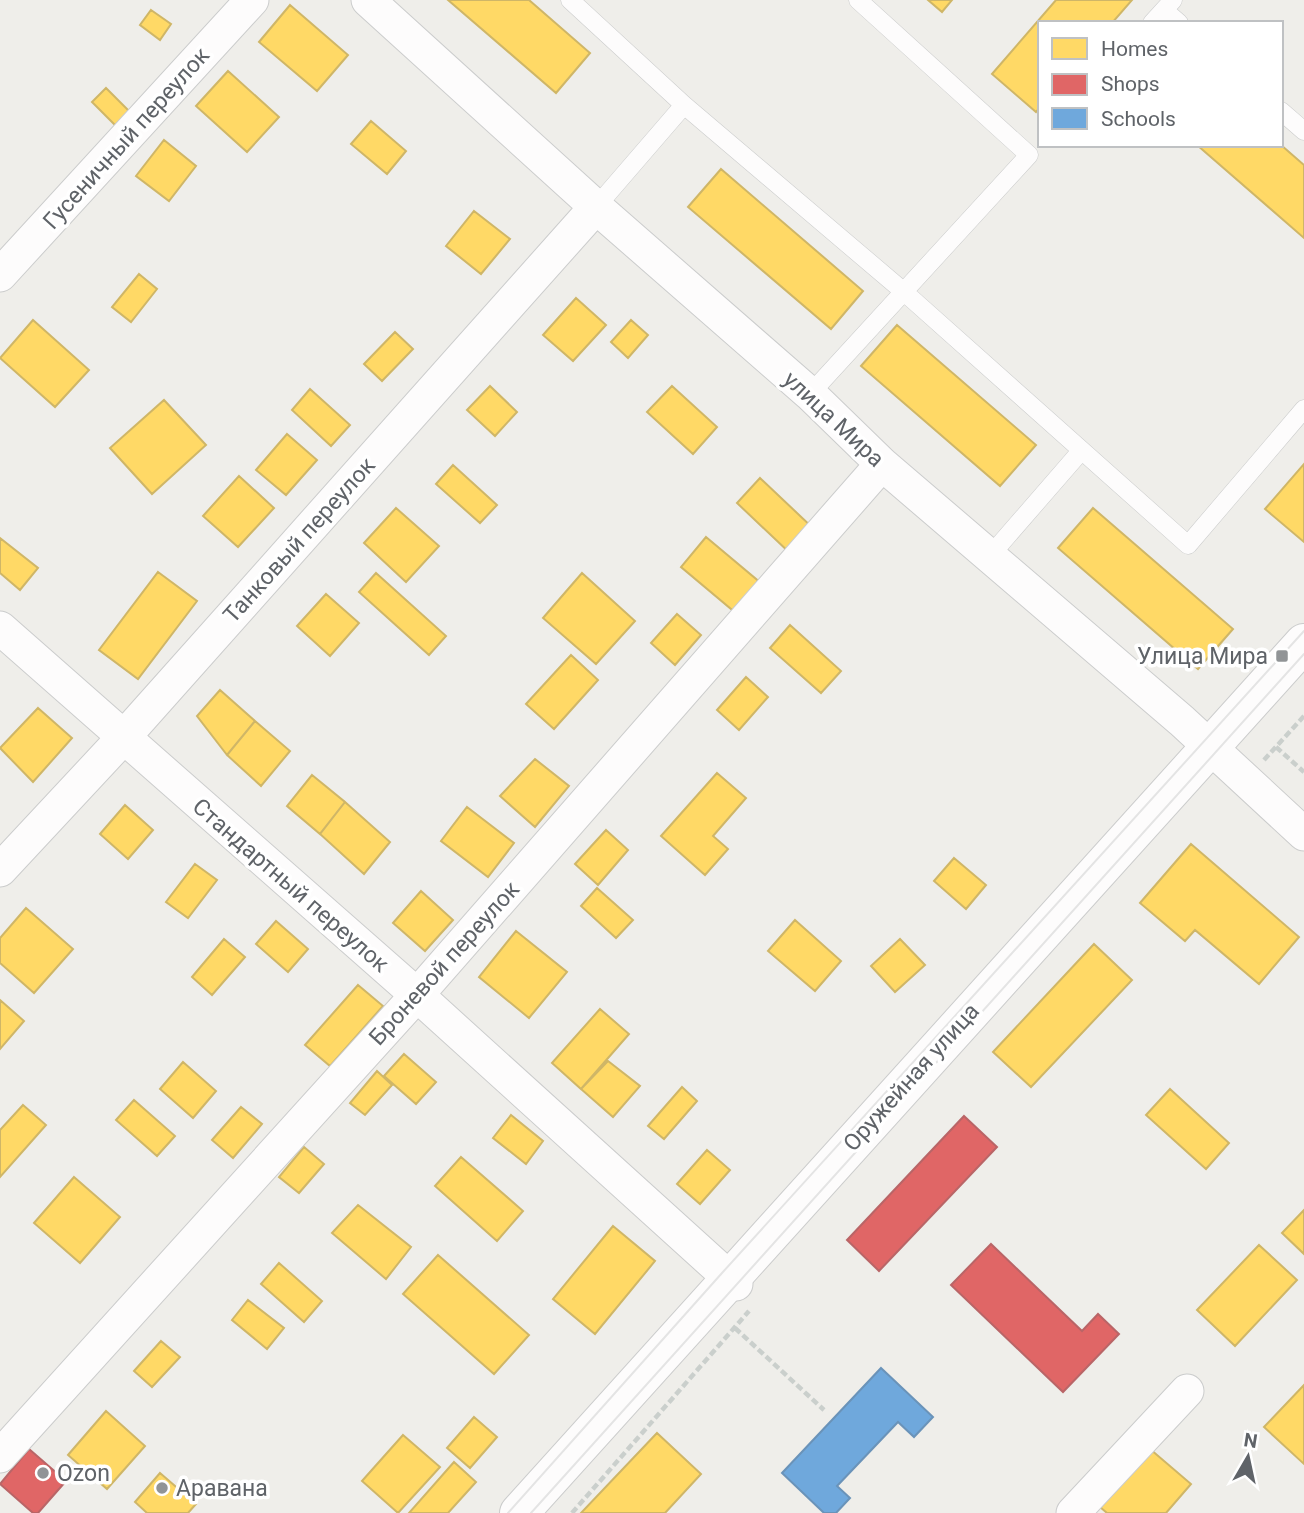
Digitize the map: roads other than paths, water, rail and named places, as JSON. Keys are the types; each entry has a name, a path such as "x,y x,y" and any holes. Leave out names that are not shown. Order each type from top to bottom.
{"street":[{"name":"Гусеничный переулок","path":"0,275 252,0"},
{"name":"улица Мира","path":"375,2 596,207 810,394 883,464 1210,747 1304,834"},
{"name":"Танковый переулок","path":"0,870 123,738 596,207"},
{"name":"Броневой переулок","path":"0,1456 416,995 883,464"},
{"name":"Стандартный переулок","path":"0,628 416,995 739,1290"},
{"name":"Оружейная улица","path":"519,1513 739,1290 1210,747 1304,643"},
{"path":"1073,1513 1187,1391"}],"lane":[{"path":"570,0 684,105 903,291 1188,545 1304,410"},
{"path":"810,394 1034,150 858,0"},
{"path":"596,207 684,105"},
{"path":"1283,113 1304,131"},
{"path":"989,557 1081,451"}],"tram line":[{"path":"508,1513 1304,631"},
{"path":"531,1513 1304,654"}],"place":[{"name":"Улица Мира","path":"1282,656"},
{"name":"Ozon","path":"43,1473"},
{"name":"Аравана","path":"162,1488"}]}
